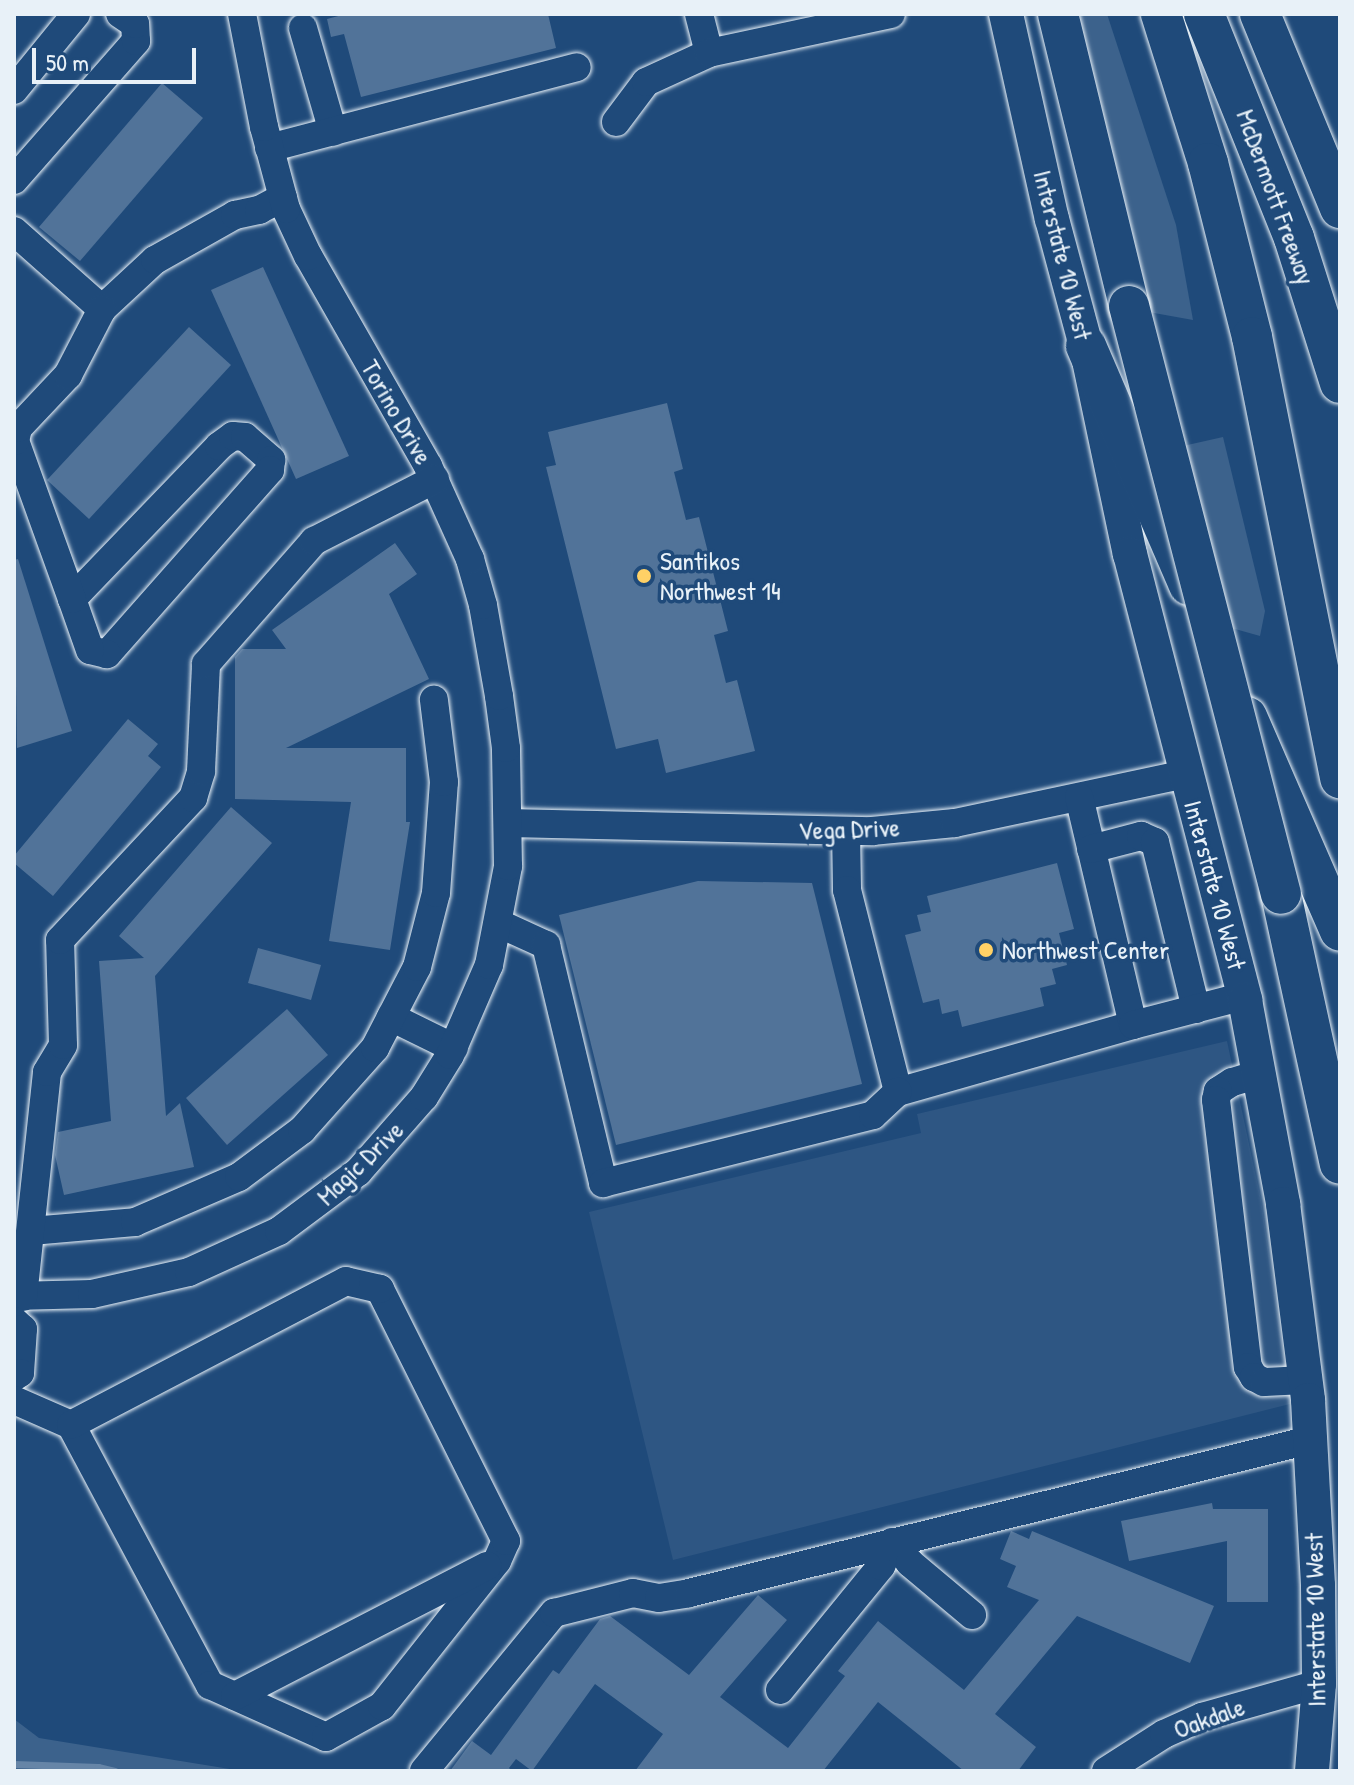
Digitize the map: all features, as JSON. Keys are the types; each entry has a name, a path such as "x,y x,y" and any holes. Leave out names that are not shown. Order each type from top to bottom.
{"highway":[{"path":"1058,14 1129,306 1281,894 1340,1164"},
{"path":"1161,14 1208,163 1252,337 1340,778"},
{"name":"McDermott Freeway","path":"1204,14 1294,238 1340,383"},
{"name":"McDermott Freeway","path":"1260,14 1340,208"},
{"path":"1309,131 1340,189"},
{"path":"1086,346 1340,931"},
{"path":"1281,894 1340,1065"}],"main road":[{"name":"Interstate 10 West","path":"1006,14 1052,219 1086,346 1130,554 1244,996 1283,1204 1305,1380 1318,1586 1319,1684 1312,1771"}],"street":[{"path":"14,90 76,14"},
{"path":"14,180 136,41 135,24 120,14"},
{"name":"Torino Drive","path":"242,14 269,148 283,197 308,256 435,479 459,530 483,605 506,748 508,823"},
{"path":"699,14 709,53"},
{"path":"616,122 646,82 774,27 891,14"},
{"path":"303,28 333,132"},
{"path":"269,148 577,67"},
{"path":"72,599 233,436 245,437 271,460 270,470 107,654 90,650 15,441 16,429 68,375 102,309 155,260 235,215 259,210 283,197"},
{"path":"14,231 102,309"},
{"path":"14,1377 20,1373 23,1329 17,1305 31,1231 47,1072 63,1045 60,940 193,798 201,771 206,664 314,541 435,479"},
{"path":"31,1231 135,1222 239,1177 302,1130 375,1048 417,967 436,893 444,782 434,700"},
{"name":"Vega Drive","path":"508,823 846,831 955,823 1185,774"},
{"path":"1079,797 1133,1025"},
{"name":"Magic Drive","path":"17,1305 141,1286 189,1272 279,1231 320,1204 384,1145 424,1097 454,1048 489,965 508,866 508,823"},
{"path":"846,831 847,890 898,1092"},
{"path":"1091,849 1141,836 1155,842 1196,1009"},
{"path":"498,923 546,945 603,1183 873,1115 898,1092 1244,996"},
{"path":"391,1017 454,1048"},
{"path":"1259,1074 1232,1082 1218,1091 1216,1100 1248,1367 1254,1377 1264,1382 1305,1380"},
{"path":"14,1400 71,1425 210,1685 326,1737 382,1706 497,1561 506,1541 380,1289 346,1281 71,1425"},
{"path":"424,1771 554,1613 633,1593 659,1598 689,1593 1310,1440"},
{"path":"892,1542 910,1563 972,1615"},
{"path":"780,1690 881,1566 892,1542"},
{"path":"235,1696 497,1561"},
{"name":"Oakdale","path":"1106,1771 1152,1741 1202,1717 1319,1684"}],"shaded area":[{"path":"1064,14 1107,14 1176,225 1193,320 1143,311"},
{"path":"1223,437 1265,611 1260,636 1221,625 1183,446"},
{"path":"1227,1041 1261,1200 1284,1357 1294,1403 673,1560 589,1212 921,1133 917,1114"},
{"path":"14,1719 39,1738 242,1771 14,1771"}],"building":[{"path":"346,14 548,14 556,48 361,97 344,34 331,37 327,19"},
{"path":"162,83 203,118 80,261 39,227"},
{"path":"263,267 349,456 296,479 211,290"},
{"path":"189,327 231,365 89,519 47,480"},
{"name":"Santikos Northwest 14","path":"667,403 683,469 674,472 686,520 699,517 728,631 714,635 726,683 737,680 755,751 666,773 658,739 616,749 546,467 556,465 548,432"},
{"path":"395,543 417,574 389,594 429,679 286,748 406,748 406,822 410,822 390,950 329,941 351,802 235,799 235,657 242,649 286,649 272,630"},
{"path":"18,559 72,731 17,748 14,560"},
{"path":"128,719 158,744 148,756 161,767 53,896 14,863 14,856"},
{"path":"231,807 272,843 155,976 166,1116 180,1103 194,1167 64,1195 55,1155 58,1132 111,1121 99,961 144,958 119,936"},
{"name":"Northwest Center","path":"1057,863 1074,929 1059,933 1067,965 1052,969 1056,984 1040,988 1044,1006 962,1027 958,1010 942,1014 939,999 923,1003 905,935 921,931 917,915 931,912 927,896"},
{"path":"698,881 812,883 862,1084 616,1145 559,915"},
{"path":"258,948 321,965 311,1000 248,983"},
{"path":"287,1009 328,1055 227,1145 186,1098"},
{"path":"1212,1503 1213,1509 1268,1509 1268,1602 1227,1602 1227,1541 1129,1561 1121,1521"},
{"path":"1011,1531 1029,1539 1032,1531 1214,1606 1190,1663 1077,1616 995,1714 1036,1747 1018,1771 964,1771 878,1702 823,1771 635,1771 663,1734 595,1684 532,1771 516,1759 509,1768 512,1771 450,1771 472,1741 491,1755 553,1670 559,1674 600,1619 610,1616 689,1675 758,1595 787,1620 720,1697 788,1748 845,1676 838,1671 878,1621 964,1690 1039,1600 1007,1587 1016,1566 1000,1559"}],"waterway":[{"path":"14,1764 98,1767 115,1771"}],"place":[{"name":"Santikos Northwest 14","path":"644,576"},
{"name":"Northwest Center","path":"986,950"}]}
